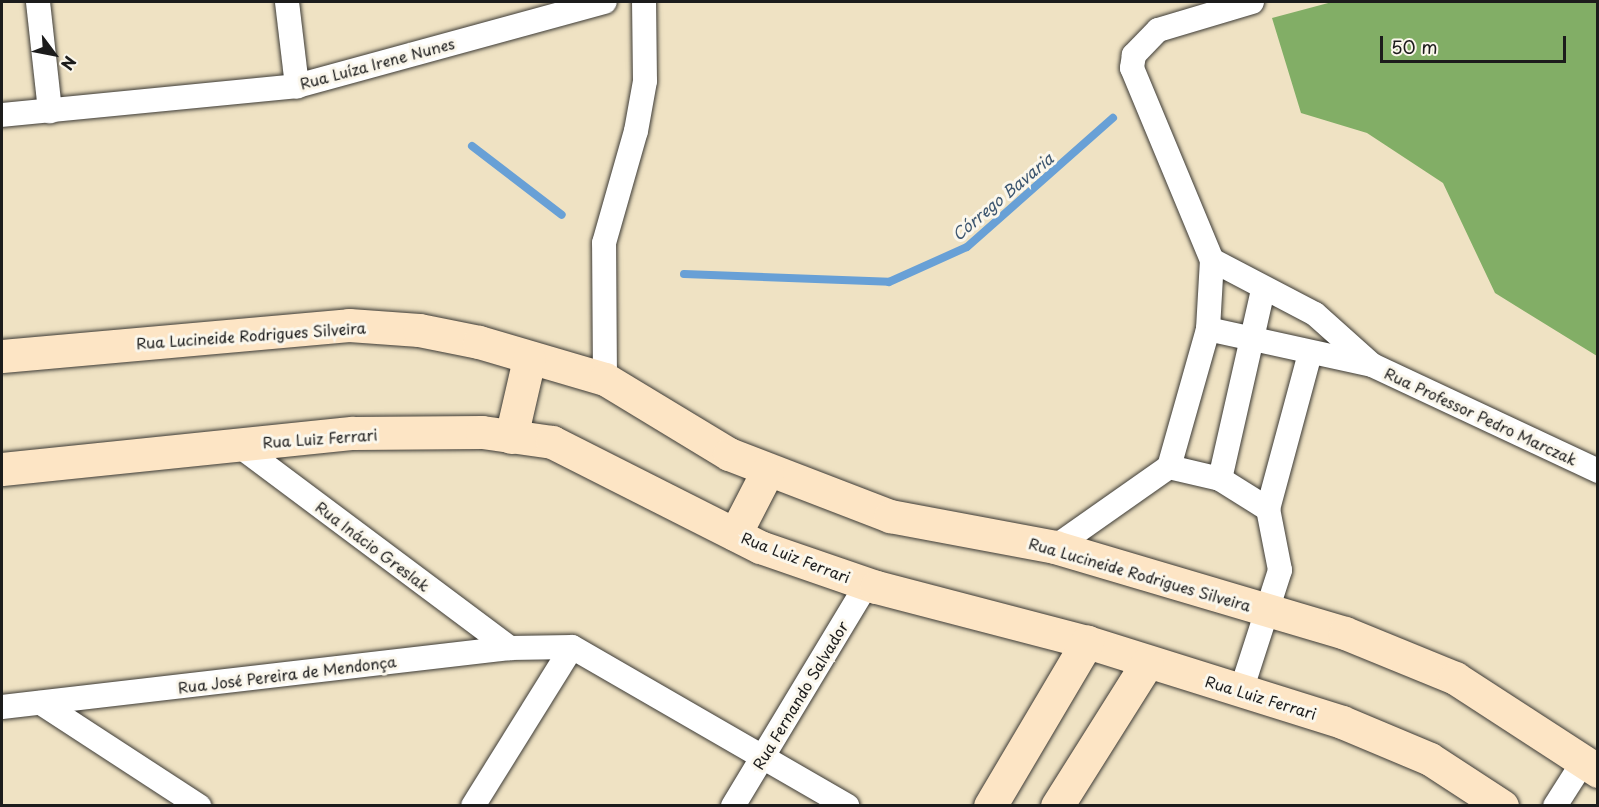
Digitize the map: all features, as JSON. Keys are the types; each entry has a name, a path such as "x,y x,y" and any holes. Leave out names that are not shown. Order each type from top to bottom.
{"street":[{"path":"38,2 50,111"},
{"path":"287,2 297,86"},
{"name":"Rua Luíza Irene Nunes","path":"2,115 297,86 526,11 605,2"},
{"path":"605,379 604,243 636,130 645,81 644,2"},
{"path":"1055,547 1169,467 1208,329 1212,260 1132,68 1134,55 1158,30 1252,2"},
{"name":"Rua Professor Pedro Marczak","path":"1212,260 1263,290 1315,314 1372,365 1598,471"},
{"path":"1220,479 1250,339 1263,290"},
{"name":"Rua Lucineide Rodrigues Silveira","path":"2,356 350,325 419,330 479,342 529,359 605,379 729,454 767,472 890,516 1055,547 1345,633 1455,678 1590,767"},
{"path":"1208,329 1372,365"},
{"path":"1241,691 1280,570 1268,509 1310,353"},
{"path":"511,437 529,359"},
{"name":"Rua Luiz Ferrari","path":"2,469 353,433 482,432 552,442 760,547 867,584 1087,642 1147,663 1342,722 1430,759 1502,806"},
{"name":"Rua Inácio Greslak","path":"237,444 510,648"},
{"path":"1169,467 1220,479 1268,509"},
{"path":"735,534 767,472"},
{"name":"Rua Fernando Salvador","path":"732,806 867,584"},
{"path":"990,806 1087,642"},
{"path":"472,806 572,647 847,806"},
{"name":"Rua José Pereira de Mendonça","path":"2,707 510,648 572,647"},
{"path":"1057,806 1147,663"},
{"path":"41,703 199,806"},
{"path":"1555,806 1590,767"}],"green space":[{"path":"1332,2 1597,2 1597,356 1495,293 1443,183 1367,133 1301,113 1272,18"}],"waterway":[{"name":"Córrego Bavaria","path":"684,274 889,282 967,247 1113,118"},
{"name":"Córrego Bavaria","path":"472,146 562,215"}]}
